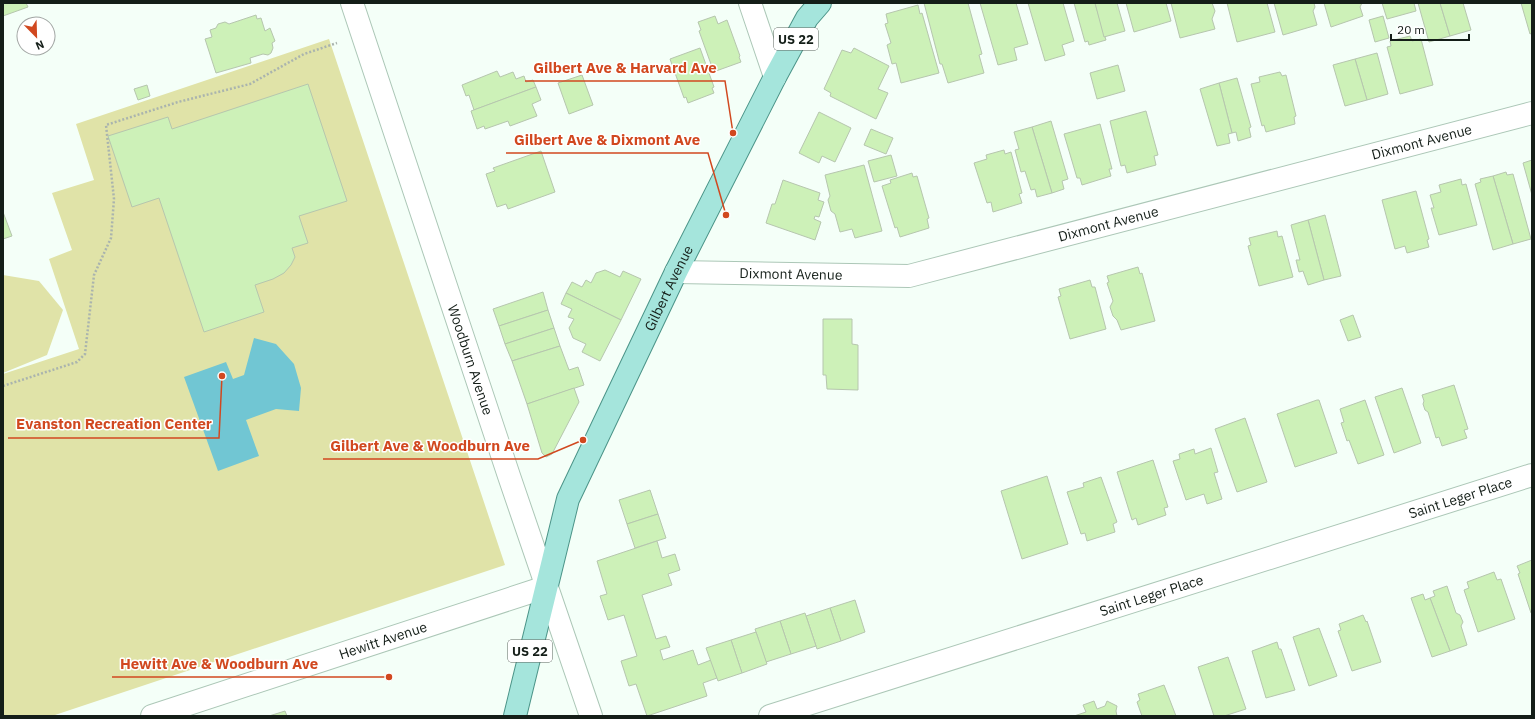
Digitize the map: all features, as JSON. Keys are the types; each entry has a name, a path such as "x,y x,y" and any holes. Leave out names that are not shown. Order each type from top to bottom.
{"main road":[{"name":"Gilbert Avenue","path":"546,586 568,499 676,272 775,77 807,18 820,3"},
{"name":"US 22","path":"515,716 546,586"}],"street":[{"name":"Woodburn Avenue","path":"352,3 546,586 591,716"},
{"path":"750,3 775,77"},
{"name":"Dixmont Avenue","path":"676,272 909,276 1532,113"},
{"name":"Saint Leger Place","path":"770,716 1532,475"},
{"name":"Hewitt Avenue","path":"152,716 546,586"}],"path":[{"path":"3,386 77,362 85,354 94,275 112,238 114,199 106,125 178,102 250,84 304,54 337,43"}],"green space":[{"path":"329,39 505,565 52,716 3,716 3,374 79,349 49,259 72,250 52,193 94,180 76,124"},
{"path":"3,275 39,281 63,310 47,355 3,373"}],"water":[{"path":"254,338 276,344 294,364 301,388 299,411 276,409 246,420 259,456 218,471 184,377 226,362 233,379 244,375"}],"building":[{"path":"3,3 26,3 28,7 3,16"},
{"path":"924,3 968,3 982,54 979,55 984,73 948,83 942,64 940,64"},
{"path":"980,3 1016,3 1028,44 1014,48 1017,60 998,65"},
{"path":"1028,3 1063,3 1074,41 1062,45 1065,55 1045,61"},
{"path":"1074,3 1095,3 1106,40 1089,45 1088,41 1085,42"},
{"path":"1095,3 1117,3 1125,31 1104,37"},
{"path":"1126,3 1166,3 1171,21 1134,32"},
{"path":"1171,3 1212,3 1215,11 1212,19 1215,29 1180,38"},
{"path":"1227,3 1267,3 1275,32 1237,42"},
{"path":"1274,3 1314,3 1315,7 1313,11 1317,25 1283,35"},
{"path":"1324,3 1362,3 1360,7 1363,16 1331,27"},
{"path":"1382,3 1414,3 1416,11 1387,19"},
{"path":"1418,3 1440,3 1450,36 1429,42"},
{"path":"1440,3 1463,3 1471,30 1450,36"},
{"path":"1521,3 1532,3 1532,33 1530,34"},
{"path":"918,5 920,14 922,13 939,73 901,83 896,63 892,64 887,45 891,43 885,24 888,23 886,14"},
{"path":"256,15 257,19 261,18 265,31 270,28 275,41 272,43 273,48 271,53 268,55 263,54 250,58 251,63 216,73 205,39 212,37 210,30 216,28 218,24 225,22 229,24"},
{"path":"715,16 718,24 727,20 741,62 716,71 714,66 712,67 699,31 701,30 698,22"},
{"path":"1383,16 1389,38 1375,42 1369,20"},
{"path":"1410,36 1412,41 1421,39 1433,85 1400,94 1387,47 1391,46 1390,41"},
{"path":"700,48 714,87 712,88 714,93 688,103 686,97 684,98 670,59"},
{"path":"854,48 889,66 878,89 888,93 876,119 830,96 831,93 824,89 842,50 851,53"},
{"path":"1377,53 1388,94 1367,100 1355,59"},
{"path":"1355,59 1367,100 1345,106 1333,65"},
{"path":"1118,65 1125,91 1097,99 1090,73"},
{"path":"497,71 500,77 513,72 516,79 524,76 526,82 533,80 536,87 474,110 469,95 466,96 462,85"},
{"path":"1280,72 1282,76 1286,75 1296,116 1294,117 1295,124 1266,132 1264,125 1262,126 1251,84 1260,82 1259,77"},
{"path":"582,75 593,105 569,114 558,83"},
{"path":"1237,78 1251,127 1249,128 1251,137 1238,141 1236,132 1232,133 1219,83"},
{"path":"1219,83 1232,133 1228,134 1230,143 1217,146 1200,89"},
{"path":"308,84 347,201 299,216 308,243 292,248 295,257 291,265 284,273 273,279 255,285 264,312 204,332 159,198 132,207 108,136 168,117 172,129"},
{"path":"147,85 150,96 138,100 134,89"},
{"path":"536,87 541,100 532,104 537,116 510,126 508,121 485,129 484,126 477,129 471,111"},
{"path":"1146,111 1158,155 1154,156 1156,165 1127,173 1125,165 1121,166 1110,121"},
{"path":"819,112 851,128 835,162 822,156 819,163 799,153"},
{"path":"1051,121 1068,179 1062,181 1064,189 1052,193 1032,127"},
{"path":"1100,124 1112,169 1109,169 1111,176 1082,185 1080,178 1077,178 1064,134"},
{"path":"1032,127 1052,193 1037,197 1035,189 1031,190 1025,171 1021,172 1015,150 1019,149 1014,132"},
{"path":"871,129 893,138 886,154 864,145"},
{"path":"1004,150 1005,154 1011,152 1022,193 1019,194 1022,203 993,212 991,202 987,203 974,163 987,159 986,155"},
{"path":"541,151 555,192 508,209 506,204 497,207 486,174 495,171 493,168"},
{"path":"891,155 897,176 874,182 868,161"},
{"path":"1532,160 1532,195 1523,163"},
{"path":"864,165 882,231 855,238 852,229 840,232 835,214 831,211 828,200 830,196 825,175"},
{"path":"1506,172 1507,175 1513,174 1531,239 1513,244 1493,176"},
{"path":"912,173 913,177 917,176 929,218 927,219 929,228 900,237 897,227 895,228 882,186 891,183 890,180"},
{"path":"1493,176 1513,244 1493,250 1475,184 1481,182 1480,179"},
{"path":"1461,179 1462,185 1466,184 1477,225 1439,235 1431,208 1434,208 1430,195 1441,192 1439,185"},
{"path":"783,180 820,193 818,200 824,202 819,217 815,216 814,219 821,222 815,240 766,223 772,204 775,204"},
{"path":"1416,191 1429,239 1427,240 1429,247 1407,253 1405,246 1395,249 1382,200"},
{"path":"3,212 12,236 3,239"},
{"path":"1325,215 1341,276 1324,280 1308,220"},
{"path":"1308,220 1324,280 1308,285 1303,271 1299,272 1296,260 1300,260 1291,225"},
{"path":"1277,231 1278,237 1282,236 1293,277 1259,286 1248,246 1251,245 1249,238"},
{"path":"1138,267 1140,274 1142,273 1155,321 1121,330 1110,307 1113,301 1107,283 1109,282 1107,276"},
{"path":"605,270 620,277 623,271 641,279 621,320 566,293 572,282 582,287 586,280 591,283 596,273"},
{"path":"1090,280 1092,287 1095,287 1106,329 1070,339 1058,297 1061,296 1059,289"},
{"path":"543,292 548,310 499,326 493,309"},
{"path":"566,293 621,320 600,361 582,352 586,344 573,338 569,328 574,319 568,317 572,309 561,304"},
{"path":"548,310 554,328 505,344 499,326"},
{"path":"1353,315 1361,337 1348,341 1340,320"},
{"path":"823,319 852,319 852,344 858,345 858,390 827,389 826,375 823,375"},
{"path":"554,328 560,346 512,361 505,344"},
{"path":"560,346 569,370 578,367 584,385 527,404 512,361"},
{"path":"1454,385 1468,429 1464,430 1467,438 1442,446 1439,437 1436,438 1428,412 1425,410 1422,395"},
{"path":"574,388 579,402 552,454 546,457 542,453 527,404"},
{"path":"1402,388 1421,443 1394,453 1375,397"},
{"path":"1319,400 1337,453 1295,467 1277,414"},
{"path":"1365,400 1384,455 1358,464 1349,440 1347,441 1341,423 1344,422 1340,409"},
{"path":"1245,418 1267,482 1237,492 1215,429"},
{"path":"1211,448 1218,472 1214,473 1222,499 1207,504 1204,494 1186,500 1173,461 1180,459 1179,454 1194,449 1195,454"},
{"path":"1153,460 1168,507 1164,508 1166,515 1138,525 1136,518 1132,520 1117,472"},
{"path":"1047,476 1068,544 1022,559 1001,491"},
{"path":"1101,477 1117,522 1113,524 1115,532 1087,541 1085,533 1081,534 1067,492 1084,487 1083,483"},
{"path":"650,490 658,514 627,524 619,500"},
{"path":"658,514 666,538 635,548 627,524"},
{"path":"657,541 662,558 675,554 680,570 668,574 672,585 642,595 656,639 666,636 670,647 660,650 663,660 693,650 698,665 711,660 717,678 703,683 707,696 647,716 636,684 629,686 621,661 637,656 624,615 608,620 600,596 607,594 597,561"},
{"path":"1532,560 1531,613 1518,574 1520,573 1517,566"},
{"path":"1494,572 1497,580 1501,579 1515,619 1478,632 1464,590 1469,588 1467,582"},
{"path":"1447,586 1456,613 1460,615 1463,622 1461,626 1467,645 1450,651 1430,598 1435,596 1433,591"},
{"path":"1423,594 1425,600 1430,598 1450,651 1432,657 1411,598"},
{"path":"855,600 865,632 841,641 830,608"},
{"path":"830,608 841,641 817,649 806,616"},
{"path":"805,613 816,646 791,654 780,621"},
{"path":"1363,615 1366,622 1367,621 1381,662 1352,671 1338,631 1341,630 1339,624"},
{"path":"780,621 791,654 766,662 755,629"},
{"path":"1319,628 1337,676 1309,686 1293,637"},
{"path":"756,632 767,664 742,673 731,640"},
{"path":"731,640 742,673 718,681 706,648"},
{"path":"1277,642 1279,649 1281,649 1295,690 1266,698 1252,651"},
{"path":"1228,657 1246,709 1224,716 1214,716 1198,667"},
{"path":"1164,685 1176,716 1142,716 1137,702 1140,700 1138,694"},
{"path":"1094,701 1097,709 1105,706 1107,701 1117,706 1117,716 1074,716 1086,712 1083,705"},
{"path":"285,711 287,716 269,716"}],"place":[{"name":"Gilbert Ave & Harvard Ave","path":"733,133"},
{"name":"Gilbert Ave & Dixmont Ave","path":"726,215"},
{"name":"Evanston Recreation Center","path":"222,376"},
{"name":"Gilbert Ave & Woodburn Ave","path":"583,440"},
{"name":"Hewitt Ave & Woodburn Ave","path":"389,677"}]}
